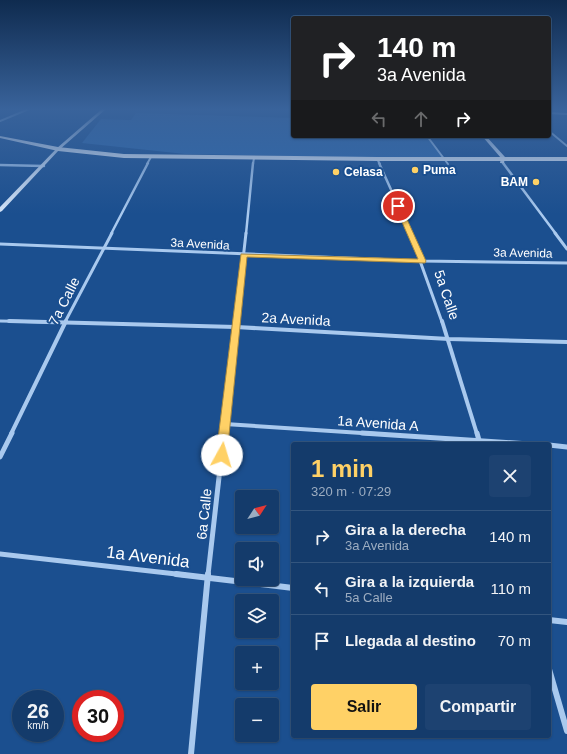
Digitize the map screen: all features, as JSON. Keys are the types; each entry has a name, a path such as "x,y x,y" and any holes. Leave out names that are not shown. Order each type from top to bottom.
{"main road":[{"path":"1,144 55,155 149,159 378,162 567,160"},
{"path":"33,144 58,149 149,159"}],"street":[{"path":"0,210 55,155 58,149 64,144"},
{"path":"434,144 447,161"},
{"path":"490,144 567,249"},
{"name":"7a Calle","path":"0,457 65,323 149,159"},
{"name":"6a Calle","path":"191,754 208,578 253,161"},
{"name":"5a Calle","path":"378,162 422,261 449,339 479,442"},
{"path":"0,166 44,166"},
{"name":"3a Avenida","path":"0,244 422,261 567,263"},
{"name":"2a Avenida","path":"0,321 236,327 449,339 567,342"},
{"name":"1a Avenida A","path":"225,424 479,442"},
{"path":"551,445 567,447"},
{"name":"1a Avenida","path":"0,554 291,588"},
{"path":"551,620 567,622"},
{"path":"551,676 567,731"}],"shaded area":[{"path":"93,144 433,144 445,159 185,154"}],"place":[{"name":"Puma","path":"415,170"},
{"name":"Celasa","path":"336,172"},
{"name":"BAM","path":"536,182"}],"route":[{"path":"222,455 244,255 422,261 398,206"}]}
